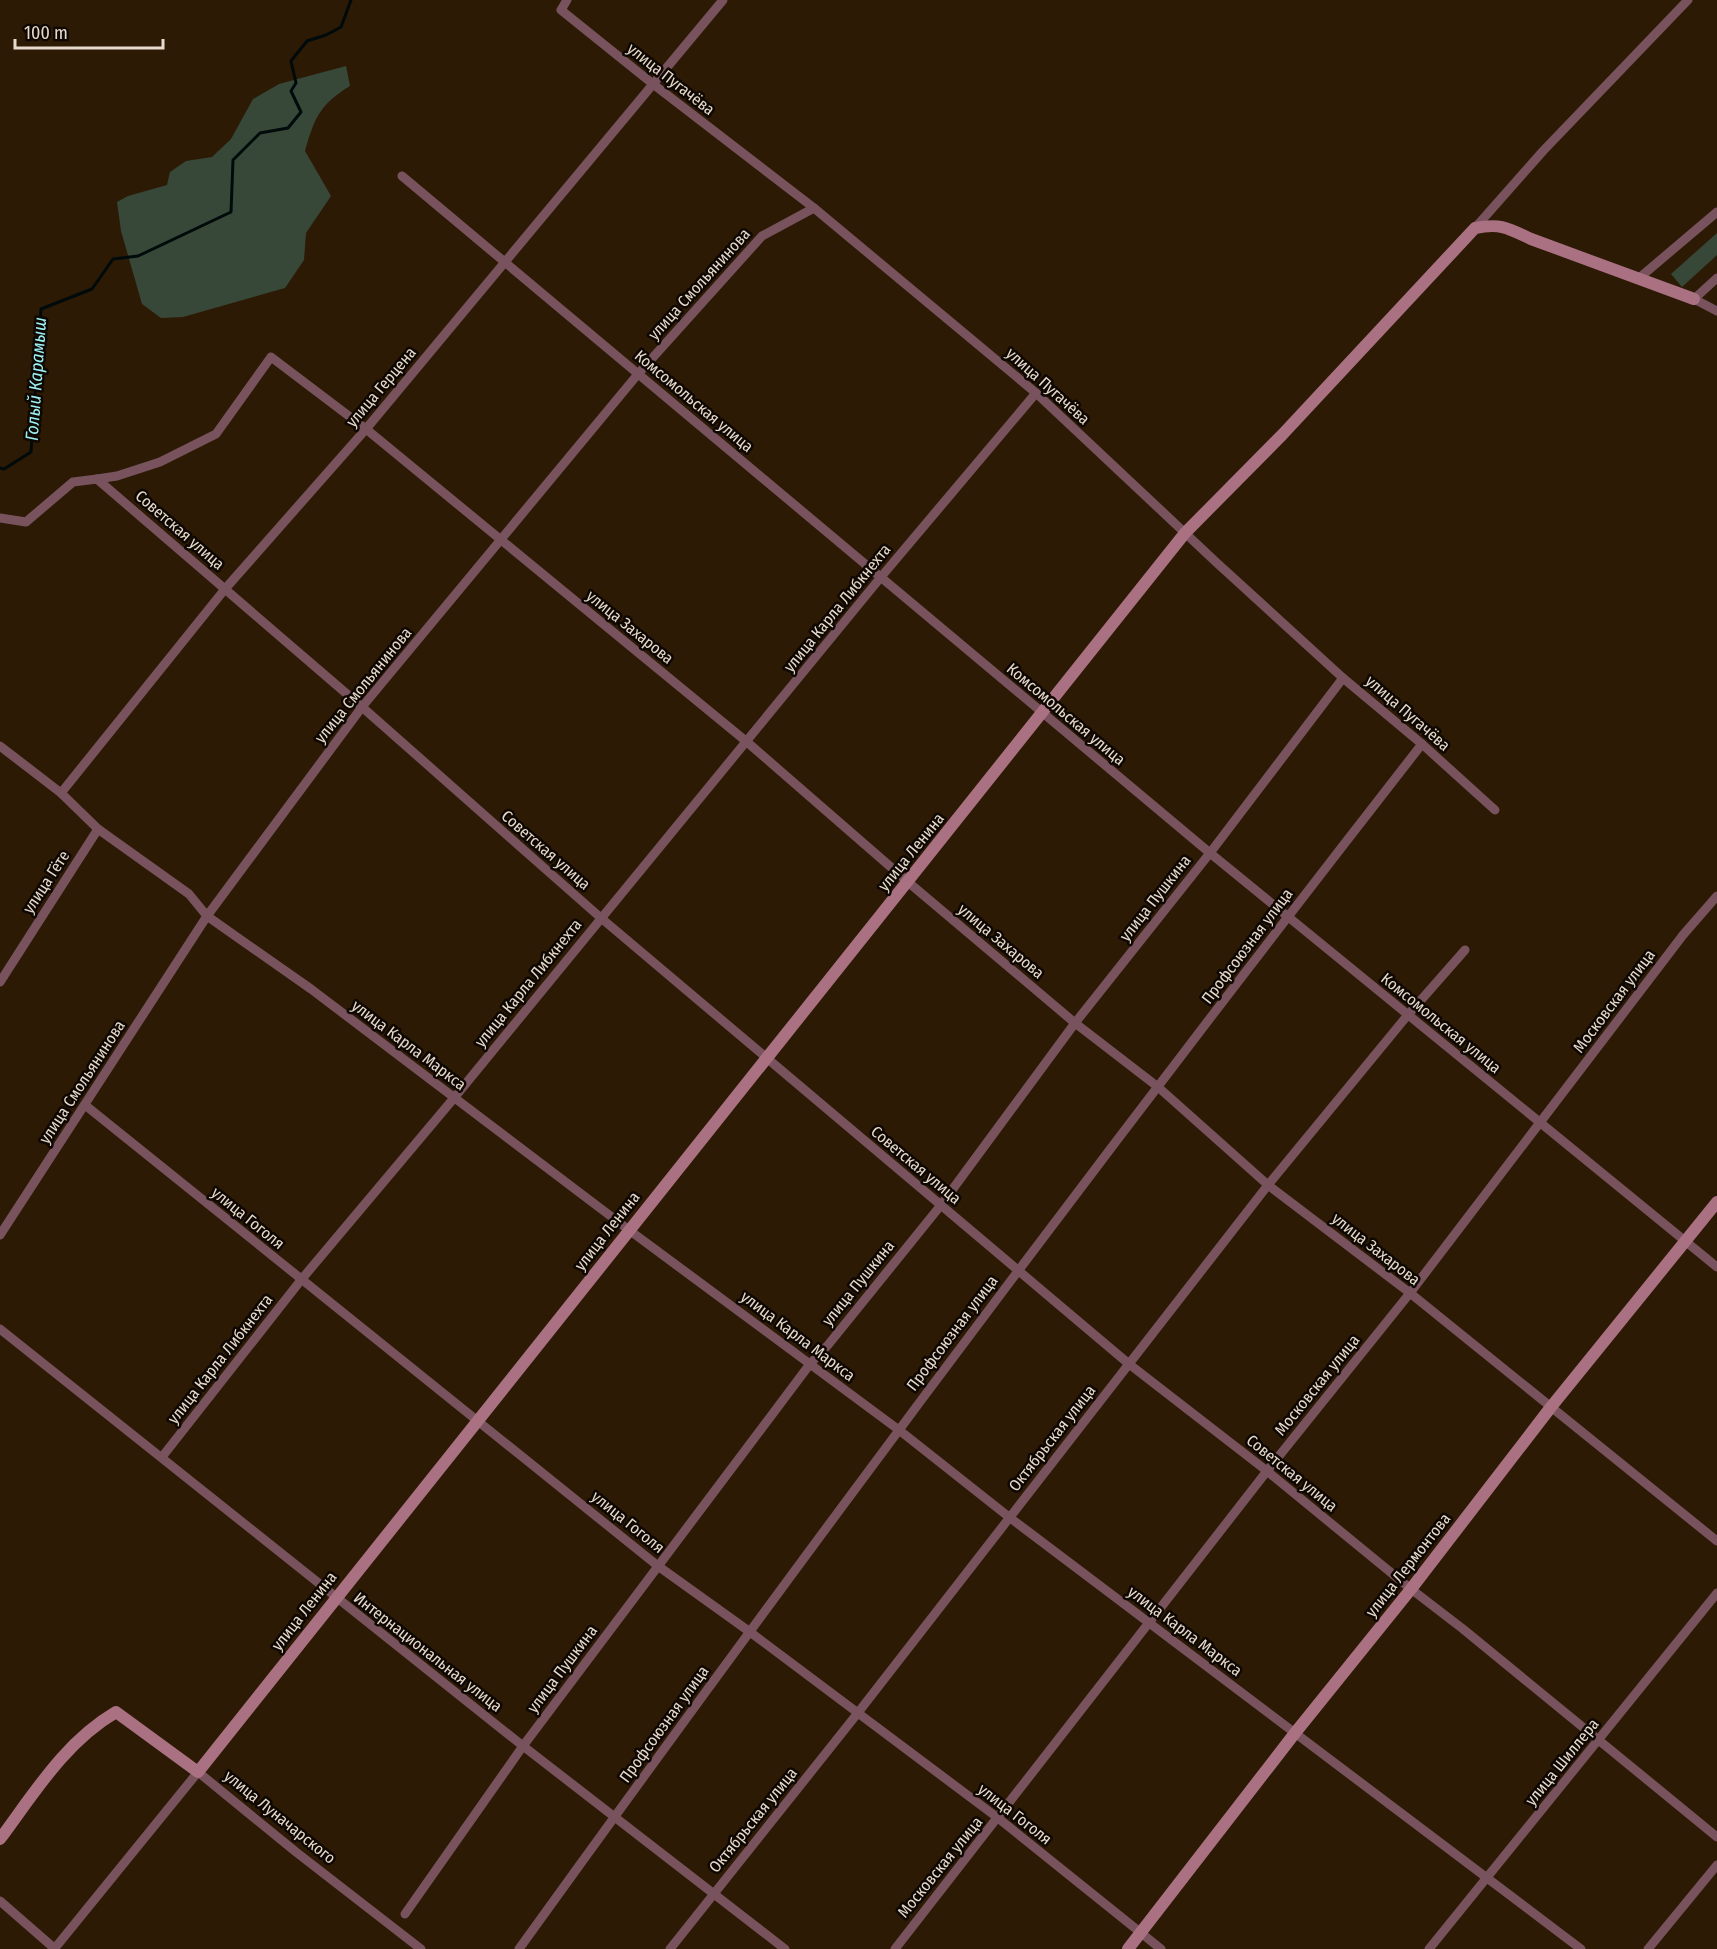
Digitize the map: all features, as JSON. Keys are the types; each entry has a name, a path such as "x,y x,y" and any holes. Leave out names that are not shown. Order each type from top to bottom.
{"street":[{"name":"улица Пугачёва","path":"567,0 561,9 653,84 814,208 1036,393 1185,534 1343,678 1422,744 1495,810"},
{"name":"улица Герцена","path":"61,793 225,589 366,429 723,0"},
{"path":"1475,228 1543,152 1688,0"},
{"name":"Комсомольская улица","path":"402,176 1209,853 1717,1267"},
{"name":"улица Смольянинова","path":"0,1235 207,916 362,707 638,374 762,236 814,208"},
{"path":"1638,279 1717,212"},
{"path":"1475,228 1493,225 1511,230 1694,299 1717,311"},
{"name":"улица Ленина","path":"55,1949 479,1421 1185,534 1282,435 1475,228"},
{"path":"1694,299 1717,278"},
{"name":"улица Захарова","path":"97,479 117,476 160,462 216,434 271,357 366,429 747,742 1075,1023 1158,1087 1268,1185 1410,1293 1717,1541"},
{"name":"улица Карла Либкнехта","path":"162,1457 301,1280 454,1098 881,577 1036,393"},
{"path":"0,518 26,522 73,482 97,479"},
{"name":"Советская улица","path":"97,479 362,707 601,918 1129,1364 1267,1471 1717,1837"},
{"name":"улица Пушкина","path":"405,1914 523,1746 810,1364 941,1205 1075,1023 1343,678"},
{"name":"Профсоюзная улица","path":"519,1949 1019,1269 1422,744"},
{"name":"улица Карла Маркса","path":"0,746 61,793 98,829 189,894 207,916 311,989 629,1230 899,1430 1009,1517 1581,1949"},
{"name":"улица Гёте","path":"0,982 98,829"},
{"name":"Московская улица","path":"895,1949 1267,1471 1410,1293 1683,935 1717,896"},
{"name":"Октябрьская улица","path":"670,1949 857,1714 1268,1185 1407,1016 1465,950"},
{"name":"улица Гоголя","path":"85,1106 658,1566 998,1818 1161,1949"},
{"name":"улица Лермонтова","path":"1128,1949 1551,1407 1717,1202"},
{"name":"Интернациональная улица","path":"0,1329 523,1746 785,1949"},
{"name":"улица Шиллера","path":"1429,1949 1717,1593"},
{"name":"улица Луначарского","path":"0,1839 64,1753 94,1725 116,1713 198,1772 421,1949"},
{"path":"1648,1949 1717,1865"},
{"path":"0,1901 55,1949"}],"green space":[{"path":"346,66 350,86 332,99 320,113 305,151 331,196 306,233 304,260 285,288 183,317 161,318 142,304 121,231 117,202 128,196 167,185 170,172 186,161 212,157 231,139 253,99 279,84"},
{"path":"1717,233 1717,255 1682,287 1671,274"}],"waterway":[{"name":"Голый Карамыш","path":"0,468 4,469 31,452 41,309 92,289 113,259 138,256 231,212 233,160 260,133 288,128 301,112 291,91 296,83 291,61 307,41 341,27 351,0"}]}
